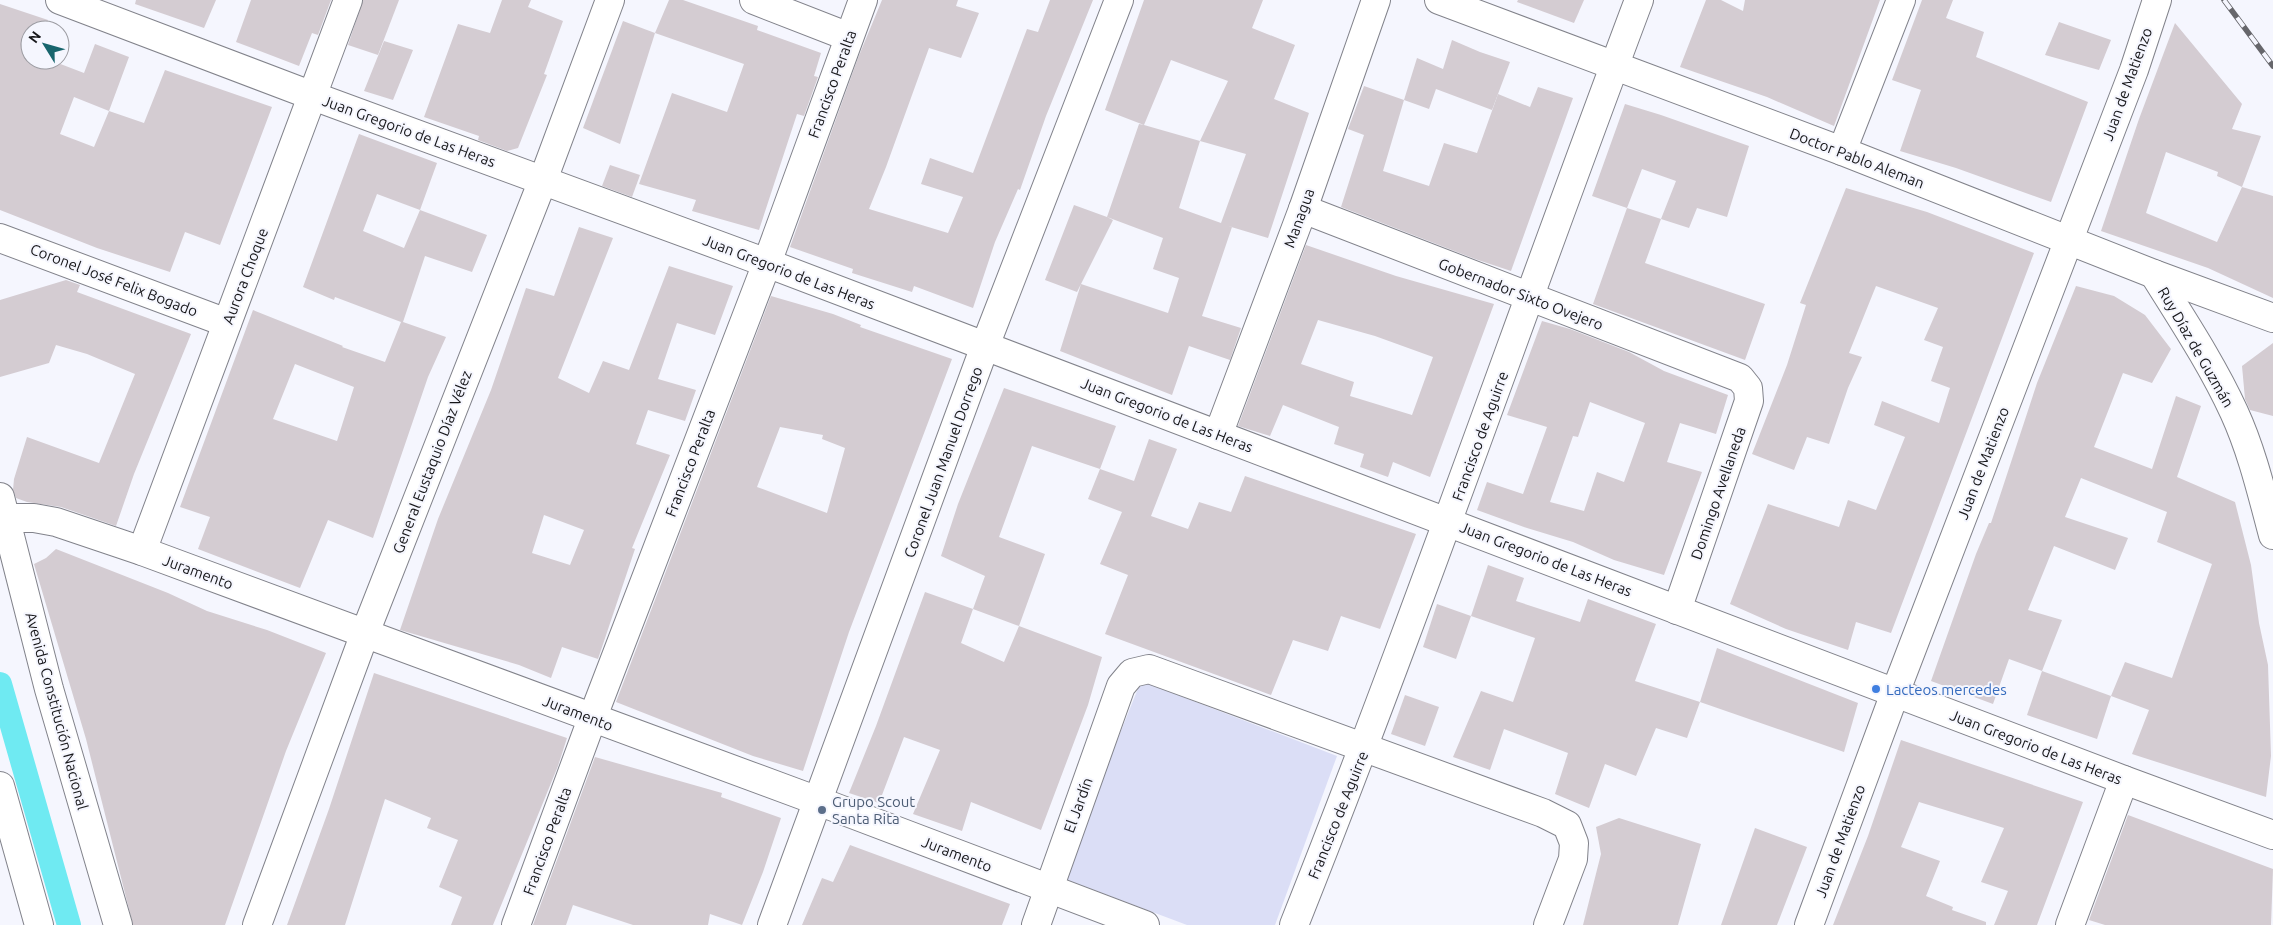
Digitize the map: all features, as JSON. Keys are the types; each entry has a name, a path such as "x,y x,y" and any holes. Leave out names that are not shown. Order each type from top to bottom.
{"street":[{"name":"Juan Gregorio de Las Heras","path":"60,0 89,5 313,96 767,263 2273,835"},
{"name":"Aurora Choque","path":"142,551 348,0"},
{"name":"General Eustaquio Díaz Vélez","path":"257,925 365,633 543,180 610,0"},
{"path":"754,0 849,37"},
{"name":"Francisco Peralta","path":"516,925 592,719 767,263 863,0"},
{"name":"Coronel Juan Manuel Dorrego","path":"772,925 985,346 1118,0"},
{"name":"Managua","path":"1218,434 1303,209 1376,0"},
{"name":"Doctor Pablo Aleman","path":"1439,0 1614,65 2154,274 2273,318"},
{"name":"Francisco de Aguirre","path":"1294,925 1364,748 1449,522 1639,0"},
{"path":"1842,152 1901,0"},
{"name":"Juan de Matienzo","path":"1809,925 1895,693 2134,70 2157,0"},
{"name":"Gobernador Sixto Ovejero","path":"1303,209 1740,378"},
{"name":"Coronel José Felix Bogado","path":"0,238 227,323"},
{"name":"Ruy Díaz de Guzmán","path":"2154,274 2207,359 2234,413 2250,457 2273,535"},
{"name":"Domingo Avellaneda","path":"1677,610 1749,401 1748,388 1740,378"},
{"name":"Juramento","path":"3,507 34,518 56,522 142,551 818,801 1145,925"},
{"name":"Avenida Constitución Nacional","path":"3,507 49,689 118,925"},
{"name":"El Jardín","path":"1036,925 1121,686 1132,673 1149,670 1364,748"},
{"path":"1364,748 1543,813 1567,824 1574,843 1573,859 1548,925"},
{"path":"2070,925 2124,780"},
{"path":"0,786 40,925"}],"shaded area":[{"path":"1141,681 1337,756 1275,925 1187,925 1062,878"}],"building":[{"path":"136,0 216,0 204,28 135,4"},
{"path":"251,0 331,0 318,35 312,33 299,66 236,42"},
{"path":"363,0 399,0 378,55 348,45"},
{"path":"502,0 531,0 528,7 563,21 544,74 547,75 518,148 507,151 478,140 479,136 424,117 458,24 490,33"},
{"path":"669,0 683,0 758,26 757,30 821,53 814,76 818,77 804,116 797,114 759,230 692,211 696,200 639,184 672,93 727,112 744,64 655,33"},
{"path":"882,0 958,0 956,6 979,13 961,58 929,48 869,209 948,233 963,197 921,184 930,158 973,173 1027,29 1038,32 1050,0 1093,0 1046,116 1020,190 1018,189 995,242 973,308 914,286 912,292 852,273 853,269 790,247 858,58"},
{"path":"1144,0 1263,0 1252,28 1295,45 1274,99 1309,113 1268,238 1232,227 1202,316 1241,328 1230,360 1189,346 1172,395 1060,351 1081,284 1168,313 1179,278 1153,269 1163,238 1107,217 1139,124 1144,125 1105,110","holes":["1171,60 1228,81 1200,141 1144,125","1200,141 1246,154 1221,223 1179,208"]},
{"path":"1518,0 1584,0 1574,23 1517,2"},
{"path":"1706,0 1721,0 1743,11 1745,0 1880,0 1834,126 1767,97 1680,67"},
{"path":"1922,0 1953,0 1946,18 1984,32 1976,57 2088,102 2051,202 1956,168 1900,151 1921,90 1892,80"},
{"path":"0,4 48,20 20,20 20,70 70,70 70,68 84,73 95,44 129,57 109,111 144,123 165,70 272,107 220,245 185,232 170,272 97,248 0,210","holes":["74,97 109,111 94,147 60,134"]},
{"path":"623,21 655,33 620,144 583,128"},
{"path":"2059,22 2111,40 2099,70 2045,55"},
{"path":"2175,23 2242,104 2232,129 2261,136 2242,187 2273,196 2273,298 2208,268 2101,231 2139,119","holes":["2166,152 2218,172 2217,176 2242,187 2217,242 2146,213"]},
{"path":"1452,40 1510,62 1492,110 1436,89 1429,109 1404,100 1417,58 1443,69"},
{"path":"384,41 413,50 393,100 364,91"},
{"path":"1364,86 1404,100 1383,171 1429,186 1444,143 1477,153 1498,94 1530,107 1538,87 1573,98 1511,271 1341,207 1364,135 1348,129"},
{"path":"1625,104 1749,146 1727,217 1697,208 1689,228 1661,219 1676,181 1642,169 1627,208 1592,196"},
{"path":"359,134 437,163 420,210 487,235 472,272 425,256 403,322 446,337 428,377 373,538 328,520 300,588 198,549 210,517 180,507 253,310 342,347 385,362 401,322 335,297 334,300 303,287","holes":["377,194 420,210 404,248 363,231","295,364 354,387 337,441 273,419"]},
{"path":"610,165 640,175 632,197 602,186"},
{"path":"1846,188 1927,212 2034,253 1891,633 1856,622 1848,650 1786,629 1730,604 1768,504 1839,527 1848,500 1876,510 1905,437 1874,425 1882,401 1939,423 1950,388 1931,381 1943,347 1924,340 1938,308 1876,286 1849,353 1862,357 1848,388 1829,444 1807,437 1794,470 1752,454 1787,365 1806,305 1800,303"},
{"path":"1074,205 1113,220 1077,292 1045,280"},
{"path":"1627,208 1661,219 1645,263 1765,304 1745,360 1593,304"},
{"path":"579,227 613,238 558,378 589,393 603,361 629,370 669,266 733,286 715,335 677,323 658,379 696,390 685,421 648,410 636,444 670,455 632,548 635,549 598,659 562,647 551,678 519,665 400,630 438,519 491,390 526,288 554,296","holes":["544,515 584,530 570,565 532,553"]},
{"path":"1306,245 1396,276 1494,304 1430,477 1393,462 1388,477 1360,467 1364,454 1334,444 1339,427 1283,405 1270,436 1238,426","holes":["1318,320 1375,336 1433,357 1412,415 1350,396 1354,382 1301,364"]},
{"path":"66,280 80,285 77,292 191,334 134,474 116,526 61,507 27,502 16,498 13,490 14,479 27,437 99,463 135,374 87,354 56,345 49,363 0,377 0,300"},
{"path":"2076,286 2114,296 2145,315 2171,349 2152,383 2123,373 2094,447 2152,469 2176,396 2201,406 2177,477 2235,502 2251,565 2259,623 2268,665 2271,756 2266,797 2132,754 2149,710 2111,696 2125,662 2172,678 2212,564 2157,542 2167,512 2081,478 2065,517 2128,538 2115,570 2054,546 2028,610 2062,620 2042,671 2009,659 1993,704 1931,681 1976,554 1989,523 1991,523 2037,383"},
{"path":"771,296 833,314 861,325 860,327 952,359 849,632 803,771 753,756 616,702","holes":["780,427 823,435 822,439 845,448 827,513 757,487"]},
{"path":"1542,321 1570,329 1629,352 1664,371 1728,395 1716,434 1680,423 1667,462 1702,472 1664,575 1614,560 1573,542 1477,510 1487,482 1523,494 1547,427 1507,415","holes":["1590,402 1645,423 1624,482 1597,472 1584,511 1550,502 1573,436 1578,437"]},
{"path":"2273,343 2273,416 2250,410 2245,399 2242,366"},
{"path":"1004,388 1116,426 1100,469 1032,446 999,537 1045,554 1019,626 973,609 985,576 941,556 958,504"},
{"path":"1149,439 1177,449 1151,516 1188,529 1199,502 1231,512 1245,476 1416,534 1380,629 1341,616 1328,651 1293,640 1271,695 1105,634 1128,575 1100,564 1122,512 1088,499 1100,469 1134,481"},
{"path":"56,549 168,593 207,611 267,630 326,653 286,751 225,925 133,925 86,739 34,564 46,558"},
{"path":"1488,565 1524,578 1516,601 1580,622 1588,599 1656,624 1635,681 1700,702 1687,738 1656,728 1636,776 1605,764 1589,808 1555,794 1568,753 1504,729 1490,770 1453,757 1481,691 1513,702 1535,638 1471,616"},
{"path":"925,592 973,609 961,643 1004,662 1019,626 1102,657 1088,705 1041,830 971,802 962,831 913,814 940,750 904,737 879,803 849,793 876,726"},
{"path":"1437,604 1471,616 1456,659 1423,647"},
{"path":"1717,648 1858,703 1844,752 1700,702"},
{"path":"2042,671 2111,696 2097,739 2027,715"},
{"path":"374,673 567,738 558,766 493,925 451,925 462,897 439,887 458,840 427,828 431,818 385,799 345,925 287,925 329,809"},
{"path":"1405,695 1439,707 1425,746 1391,734"},
{"path":"1901,740 2083,802 2037,925 1994,925 2008,891 1981,882 2004,828 1919,802 1901,847 1940,861 1926,896 1953,907 1952,910 1986,922 1986,925 1833,925 1868,836"},
{"path":"595,757 722,793 721,797 781,818 763,872 742,925 710,914 708,925 633,925 573,905 566,925 533,925"},
{"path":"2128,815 2273,869 2271,925 2105,925 2089,920"},
{"path":"1619,818 1701,844 1678,925 1583,925 1601,854 1596,827"},
{"path":"1755,828 1807,847 1777,925 1721,925"},
{"path":"850,845 1010,904 1002,925 802,925 822,878 833,882"}],"waterway":[{"path":"0,684 69,925"}],"railway":[{"path":"2224,0 2273,66"}],"place":[{"name":"Lacteos mercedes","path":"1876,689"},
{"name":"Grupo Scout Santa Rita","path":"822,810"}]}
